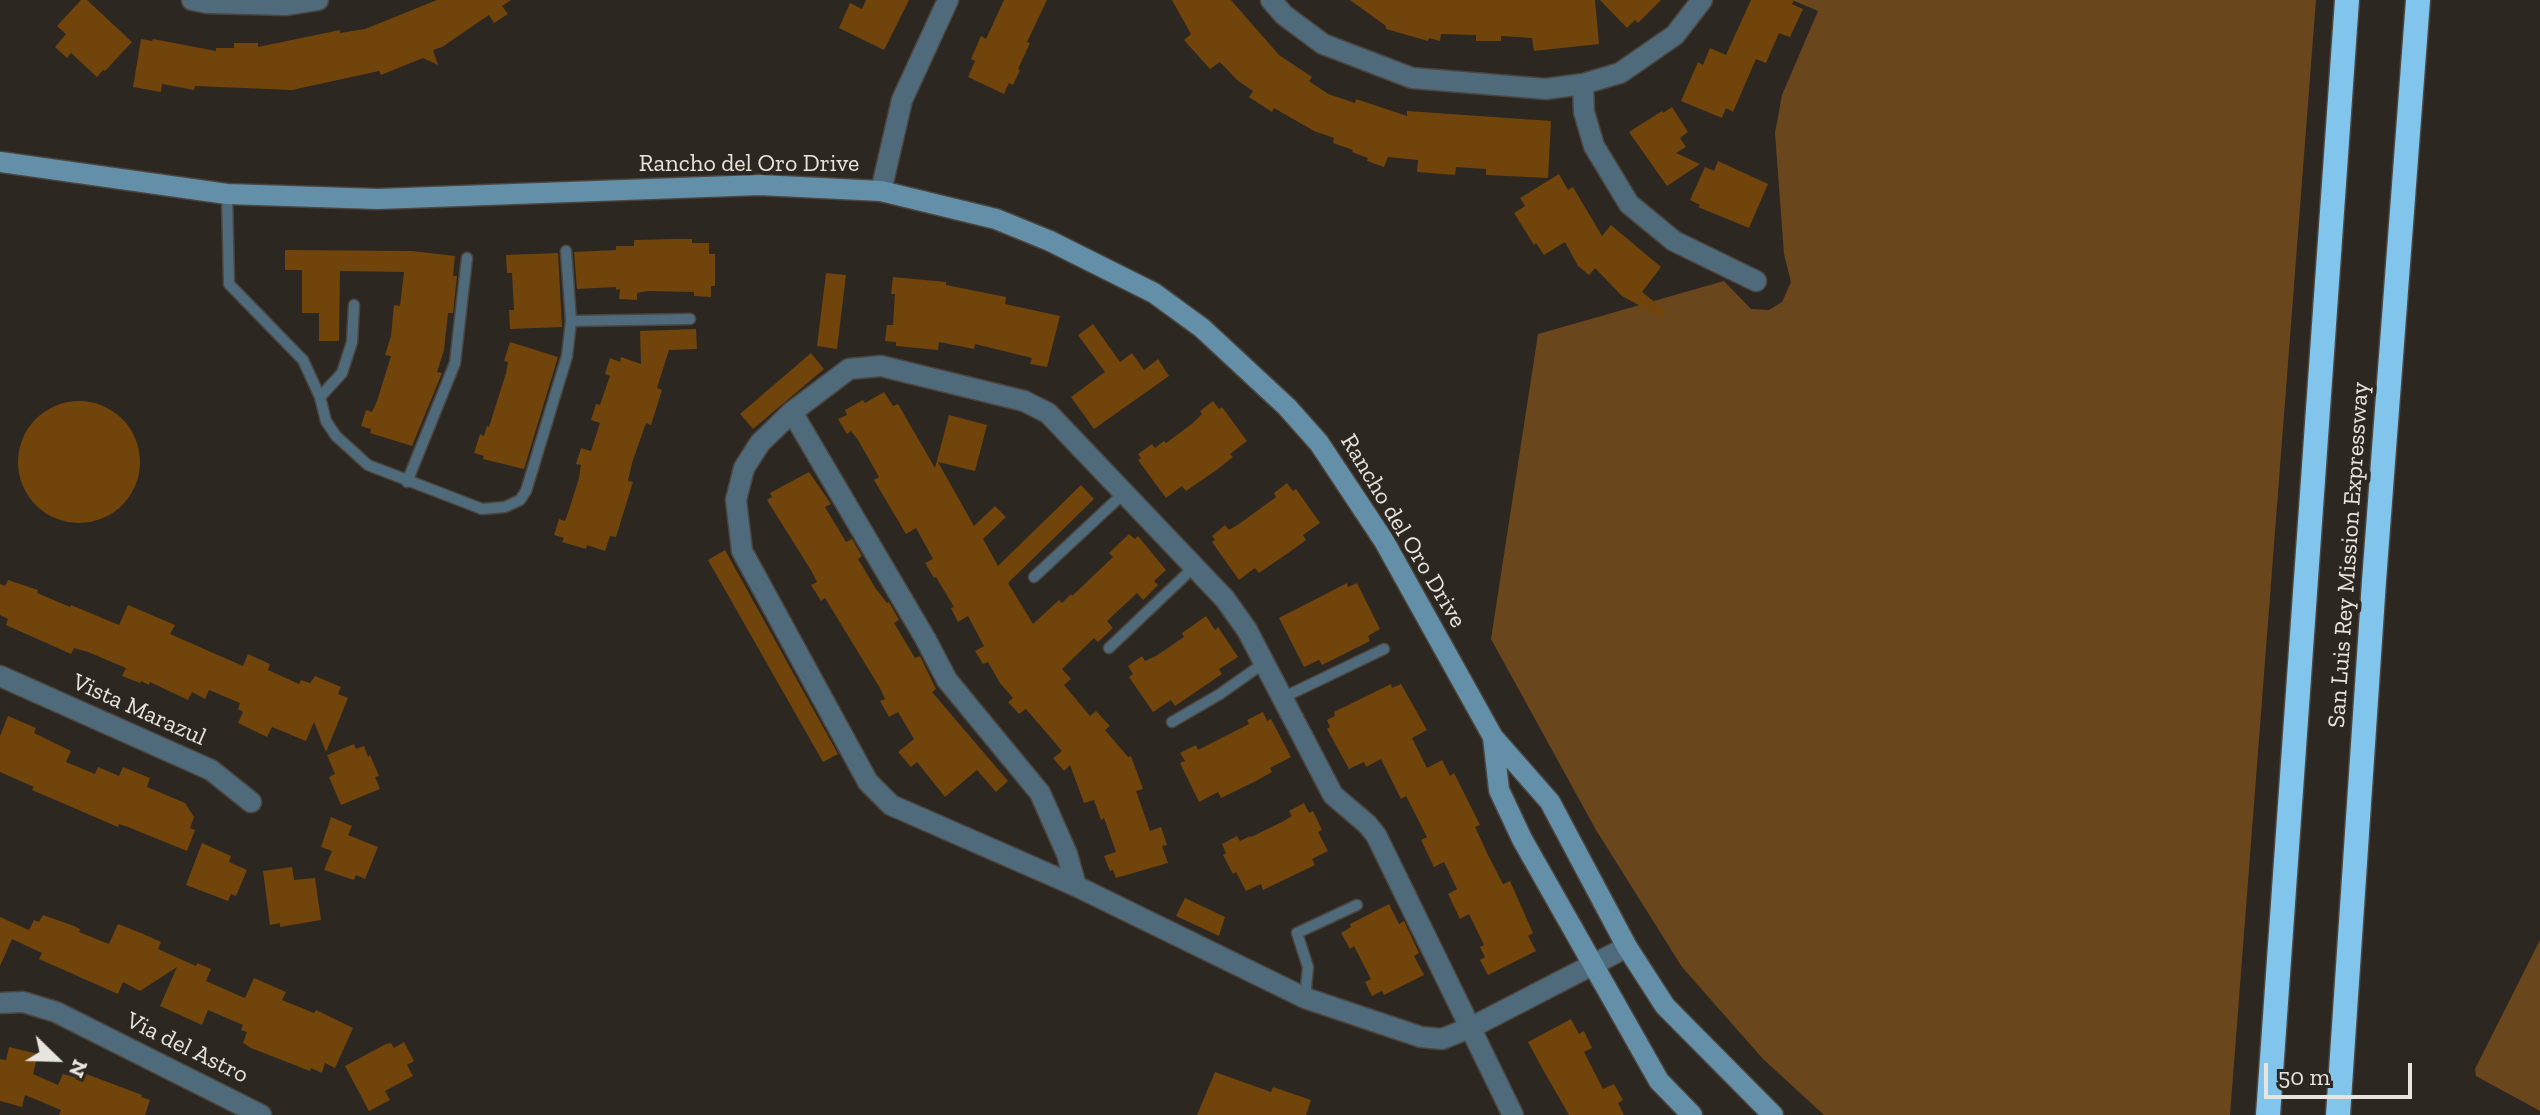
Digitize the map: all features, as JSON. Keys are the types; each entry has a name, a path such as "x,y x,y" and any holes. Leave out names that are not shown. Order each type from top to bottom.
{"highway":[{"name":"San Luis Rey Mission Expressway","path":"2268,1115 2347,0"},
{"name":"San Luis Rey Mission Expressway","path":"2338,1115 2418,0"}],"main road":[{"name":"Rancho del Oro Drive","path":"0,162 227,194 378,199 760,185 881,191 996,219 1050,241 1154,293 1202,328 1287,407 1319,443 1384,541 1493,737 1550,802 1627,947 1665,1006 1773,1115"},
{"name":"Rancho del Oro Drive","path":"1493,737 1499,790 1522,839 1659,1081 1692,1115"}],"street":[{"path":"192,0 287,5 318,0"},
{"path":"881,191 902,100 948,0"},
{"path":"1271,0 1284,15 1323,44 1412,78 1546,89 1583,84 1620,73 1675,35 1702,0"},
{"path":"1583,84 1584,112 1594,146 1629,204 1674,241 1756,281"},
{"path":"1513,1115 1472,1027 1376,835 1333,795 1238,615 1048,413 1024,401 881,366 849,369 792,412 760,443 744,468 736,500 742,551 868,782 891,805 1076,886 1305,998 1421,1037 1442,1039 1472,1027 1627,947"},
{"path":"792,412 947,680 1040,793 1059,833 1076,886"},
{"name":"Vista Marazul","path":"0,676 211,770 251,802"},
{"name":"Via del Astro","path":"0,1003 23,1002 56,1012 261,1115"}],"lane":[{"path":"227,194 229,284 303,360 320,397 326,421 336,436 368,465 482,509 505,507 520,500 526,491 567,356 571,321 566,251"},
{"path":"407,482 455,363 467,258"},
{"path":"320,397 342,373 352,342 354,305"},
{"path":"571,321 690,319"},
{"path":"1034,577 1124,493"},
{"path":"1109,648 1194,567"},
{"path":"1282,698 1384,649"},
{"path":"1172,722 1264,663"},
{"path":"1305,998 1308,967 1297,933 1357,905"}],"shaded area":[{"path":"1792,0 2316,0 2230,1115 1824,1115 1763,1059 1682,967 1596,830 1491,639 1538,334 1724,281 1751,309 1769,310 1782,302 1791,282 1784,254 1775,133 1782,95 1818,11"},
{"path":"2540,940 2540,1111 2476,1076 2475,1069"}],"building":[{"path":"81,0 87,0 132,42 97,77 71,53 67,58 55,47 66,34 57,26"},
{"path":"437,0 511,0 502,6 508,14 494,23 489,15 433,50 438,65 423,58 381,75 379,71 292,90 195,86 194,90 162,84 161,92 133,87 141,39 216,51 216,48 234,48 234,43 258,43 258,47 340,30 340,33 365,29"},
{"path":"866,0 909,0 884,50 839,28 850,3 862,9"},
{"path":"1004,0 1047,0 1027,42 1030,43 1020,70 1013,85 1009,83 1004,94 968,77 975,61 971,59 981,36 986,39"},
{"path":"1172,0 1231,0 1279,55 1312,77 1309,81 1328,94 1355,103 1356,99 1407,116 1407,111 1551,121 1548,178 1486,175 1486,169 1456,167 1455,175 1417,172 1418,160 1388,157 1384,167 1367,161 1368,158 1353,150 1333,143 1334,138 1314,131 1274,108 1272,112 1249,97 1253,91 1220,62 1210,69 1184,40 1191,34"},
{"path":"1350,0 1595,0 1599,44 1534,51 1532,38 1501,36 1501,41 1476,41 1476,35 1441,34 1440,41 1429,38 1428,41 1386,29"},
{"path":"1600,0 1661,0 1638,23 1635,20 1627,28"},
{"path":"1751,0 1794,0 1792,4 1803,9 1790,37 1779,33 1766,63 1756,59 1733,112 1726,108 1722,118 1681,101 1698,62 1703,65 1710,48 1726,55"},
{"path":"1672,107 1688,132 1680,138 1686,147 1676,153 1700,164 1667,186 1629,132"},
{"path":"1718,161 1768,184 1749,228 1698,207 1700,205 1690,200 1705,167 1714,171"},
{"path":"1559,174 1568,190 1573,187 1602,236 1611,225 1661,267 1642,292 1666,311 1662,318 1622,296 1595,268 1589,275 1578,266 1565,242 1544,255 1536,243 1534,245 1514,213 1525,206 1520,198"},
{"path":"692,239 692,243 709,243 709,254 715,254 715,286 711,286 711,297 694,296 694,292 648,291 637,293 637,300 619,299 620,289 616,290 616,287 577,289 574,252 616,250 616,246 634,246 634,240"},
{"path":"285,250 412,251 455,256 453,276 457,276 453,313 448,313 444,350 437,372 442,373 412,446 370,433 371,429 361,426 366,410 372,412 377,401 391,356 385,355 391,336 394,305 400,306 404,272 340,271 339,341 319,341 319,313 302,313 302,270 285,270"},
{"path":"558,253 562,327 510,329 509,310 514,310 512,273 507,273 506,255"},
{"path":"826,273 846,275 837,349 817,346"},
{"path":"893,277 946,282 946,285 1006,297 1005,304 1060,316 1047,367 1030,364 1032,358 975,344 974,349 939,342 938,350 896,346 896,342 885,341 887,325 893,325"},
{"path":"1093,324 1120,362 1132,353 1144,370 1158,359 1169,376 1094,429 1071,397 1105,372 1078,335"},
{"path":"696,329 697,349 669,350 657,388 662,390 651,425 646,423 632,463 628,481 633,482 616,537 610,536 605,551 562,542 564,538 554,535 559,519 565,521 579,478 581,465 576,464 581,448 591,451 600,423 591,420 610,376 605,374 610,358 620,362 621,357 641,364 640,331"},
{"path":"510,342 558,357 524,469 483,459 484,456 474,453 480,434 484,436 489,427 506,373 508,362 504,361"},
{"path":"811,353 824,369 753,429 740,414"},
{"path":"884,392 893,406 898,404 935,468 949,415 987,425 975,471 938,462 974,526 995,506 1006,517 983,539 998,566 1081,485 1094,499 1008,583 1033,624 1059,600 1062,603 1072,596 1113,557 1109,553 1129,534 1135,539 1138,536 1166,570 1154,581 1158,585 1143,600 1137,593 1107,621 1113,628 1098,642 1094,638 1062,669 1071,679 1064,685 1090,716 1096,711 1110,726 1105,730 1128,757 1131,756 1143,789 1136,791 1150,831 1161,827 1167,845 1162,846 1168,863 1116,878 1104,856 1116,852 1094,800 1084,803 1070,765 1064,771 1053,758 1062,751 1026,709 1019,714 1008,702 1013,698 988,662 983,664 975,651 984,646 968,616 958,622 951,608 954,607 925,563 933,559 916,528 906,534 874,480 879,477 858,440 851,431 847,434 838,419 847,415 845,410"},
{"path":"79,401 102,405 122,419 136,439 140,462 136,485 122,505 102,519 79,523 56,519 36,505 22,485 18,462 22,439 36,419 56,405"},
{"path":"1213,401 1219,409 1222,407 1247,441 1230,454 1233,457 1218,469 1186,491 1182,486 1166,498 1138,460 1141,458 1138,454 1152,444 1155,448 1164,441 1166,443 1193,423 1202,414 1200,411"},
{"path":"809,472 831,504 825,507 846,542 852,539 862,556 858,559 876,589 889,602 899,620 894,623 915,658 920,656 936,689 932,692 1008,781 996,792 977,770 945,797 917,762 911,767 898,752 914,739 898,712 889,717 880,701 885,699 880,688 825,598 821,601 811,585 817,582 812,572 767,500 772,497 770,493"},
{"path":"1287,483 1293,491 1296,489 1320,523 1303,535 1306,540 1291,551 1259,573 1255,568 1239,580 1212,542 1215,540 1212,536 1225,525 1229,530 1239,524 1276,497 1274,493"},
{"path":"725,550 838,754 823,762 708,560"},
{"path":"8,580 119,625 128,605 175,625 170,634 243,666 248,654 270,664 268,670 299,684 301,680 310,683 315,676 341,687 338,694 348,698 326,752 314,722 306,741 272,727 267,737 238,723 243,712 238,709 240,703 209,690 205,699 192,692 188,700 150,682 149,685 122,676 126,668 88,652 74,648 71,654 6,625 8,619 0,615 0,584 5,586"},
{"path":"1347,583 1348,587 1357,583 1380,629 1368,636 1370,641 1322,665 1319,660 1304,667 1279,618"},
{"path":"1206,616 1215,630 1218,627 1238,657 1219,669 1222,674 1175,706 1171,700 1153,712 1129,677 1133,674 1128,666 1142,656 1145,661 1156,656 1184,637 1182,633"},
{"path":"1391,684 1392,688 1401,684 1427,730 1412,738 1427,768 1442,760 1450,776 1454,773 1480,825 1475,827 1488,855 1503,884 1510,881 1533,933 1528,936 1536,951 1488,975 1480,960 1485,957 1480,947 1484,945 1469,914 1460,919 1448,894 1457,889 1444,862 1434,867 1421,840 1427,837 1406,796 1401,799 1381,759 1366,767 1364,762 1349,769 1327,729 1330,727 1327,720 1335,716 1334,712"},
{"path":"1263,712 1267,721 1271,719 1291,757 1270,768 1272,772 1256,781 1221,798 1218,792 1199,802 1180,763 1185,761 1180,753 1196,745 1198,750 1249,724 1247,720"},
{"path":"8,716 36,728 34,733 71,751 66,762 95,774 98,767 119,776 123,767 150,778 147,787 185,803 194,817 190,828 195,830 187,851 128,827 119,824 118,827 32,790 34,787 0,772 0,736"},
{"path":"354,744 356,749 364,746 368,757 370,755 379,776 375,777 380,789 341,805 329,777 335,774 327,755"},
{"path":"1304,803 1309,813 1313,811 1322,830 1318,832 1328,851 1312,859 1315,865 1263,890 1261,884 1246,891 1223,855 1226,853 1222,844 1237,836 1240,841 1251,837 1282,822 1292,816 1289,811"},
{"path":"331,817 352,826 348,835 378,847 365,879 356,875 354,880 324,870 332,851 321,847"},
{"path":"202,843 231,856 229,862 247,870 236,896 231,894 228,901 186,885"},
{"path":"292,867 294,880 315,878 321,920 280,927 280,923 270,925 263,871"},
{"path":"1185,898 1225,917 1219,936 1176,916"},
{"path":"1389,904 1399,924 1404,921 1419,953 1414,956 1424,975 1384,995 1382,991 1372,996 1365,982 1371,979 1354,946 1350,949 1341,933 1351,927 1350,924"},
{"path":"43,915 109,944 118,924 161,942 158,949 196,966 197,963 211,969 206,981 245,998 254,978 286,992 282,1000 314,1013 316,1010 353,1028 335,1068 325,1063 322,1073 311,1068 310,1071 243,1043 247,1032 241,1030 243,1025 208,1010 202,1025 160,1006 177,967 140,991 123,982 118,994 39,959 42,953 12,939 0,966 0,917 29,930 34,920 39,922"},
{"path":"1571,1019 1579,1034 1584,1031 1592,1048 1584,1052 1603,1089 1614,1084 1623,1100 1618,1103 1624,1115 1569,1115 1542,1068 1528,1042"},
{"path":"404,1042 414,1061 407,1065 413,1076 385,1091 390,1100 369,1111 345,1066 386,1044 391,1043 394,1048"},
{"path":"9,1047 38,1054 33,1074 58,1085 63,1074 78,1078 81,1072 142,1095 150,1100 145,1115 59,1115 61,1110 25,1095 22,1107 0,1101 0,1059 6,1060"},
{"path":"1215,1072 1271,1092 1273,1087 1311,1100 1306,1115 1197,1115"}]}
